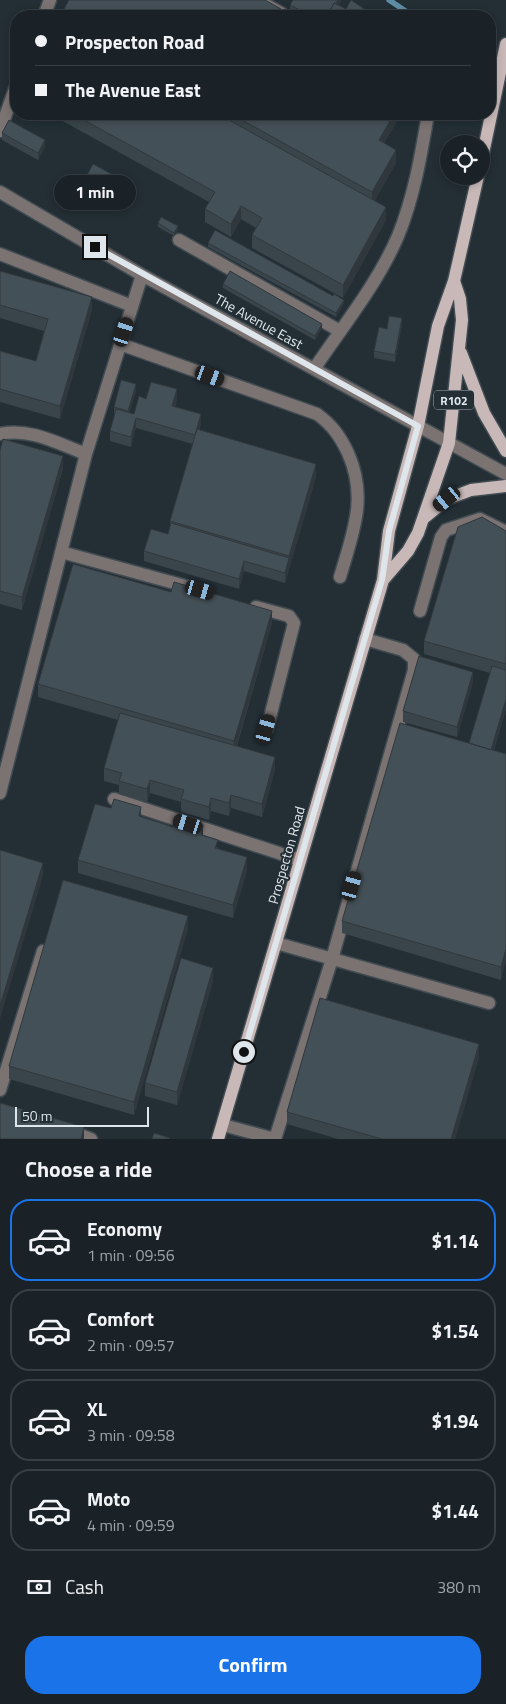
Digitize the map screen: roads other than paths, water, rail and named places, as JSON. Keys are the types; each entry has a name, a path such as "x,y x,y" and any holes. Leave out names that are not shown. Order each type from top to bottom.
{"main road":[{"path":"496,96 506,44"},
{"path":"487,135 491,120"},
{"name":"R102","path":"382,580 389,531 418,426 438,326 454,281 476,185"},
{"name":"R102","path":"382,580 408,551 425,517 448,443 460,351 462,320 460,299 454,281"},
{"path":"460,351 484,414 506,452"},
{"path":"425,517 447,499 471,490 506,486"},
{"name":"Prospecton Road","path":"218,1139 382,580"}],"street":[{"path":"257,0 274,10"},
{"path":"0,130 3,109 10,97"},
{"path":"314,369 385,262 397,237 419,166 427,120"},
{"name":"The Avenue East","path":"0,192 142,275 506,474"},
{"path":"178,240 340,331"},
{"path":"0,254 132,306"},
{"path":"0,793 86,454 142,275"},
{"path":"120,344 317,414 329,422 338,433 354,466 360,495 355,528 340,577"},
{"path":"0,434 9,432 30,433 86,454"},
{"path":"420,611 441,537 446,530 480,519 506,532"},
{"path":"61,552 204,591"},
{"path":"242,602 289,616 294,623 266,729"},
{"path":"222,1125 275,1139 332,959 414,670 414,659 403,650 366,639"},
{"path":"114,799 300,860"},
{"path":"0,1090 46,939"},
{"path":"276,943 489,1003"},
{"path":"59,1127 91,1139"}],"waterway":[{"path":"389,0 404,10"},
{"path":"496,71 506,78"}]}
